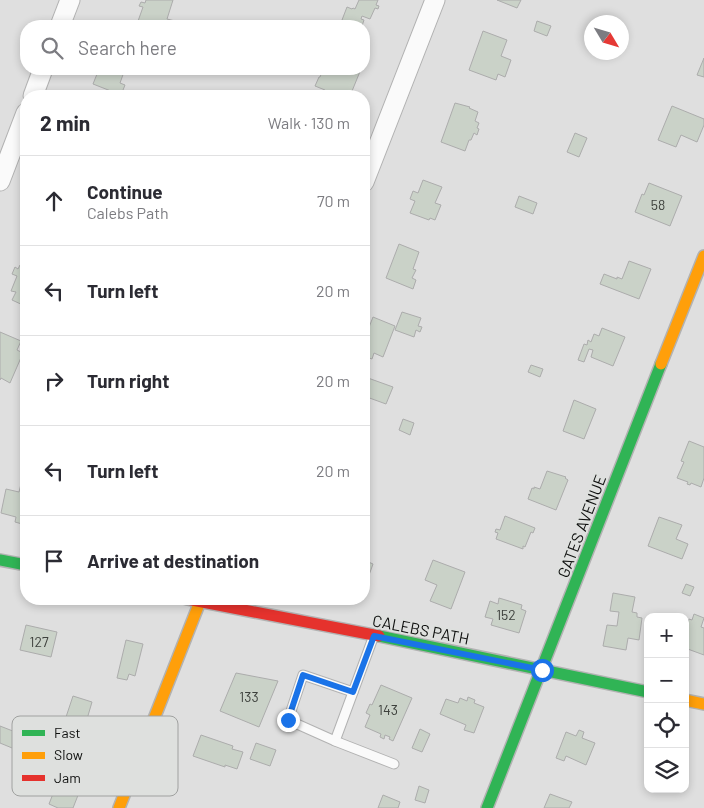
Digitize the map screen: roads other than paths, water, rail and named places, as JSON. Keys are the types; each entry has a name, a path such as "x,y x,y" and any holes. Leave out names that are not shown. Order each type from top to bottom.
{"street":[{"path":"62,20 70,0"},
{"path":"370,167 435,0"},
{"path":"35,90 41,75"},
{"path":"0,181 20,129"},
{"name":"GATES AVENUE","path":"487,808 704,256"},
{"path":"0,560 20,564"},
{"path":"155,716 199,605"},
{"name":"CALEBS PATH","path":"225,605 644,691"},
{"path":"689,701 704,704"},
{"path":"119,808 124,796"}],"lane":[{"path":"336,741 374,636"},
{"path":"353,692 303,675 288,720 394,764"}]}
